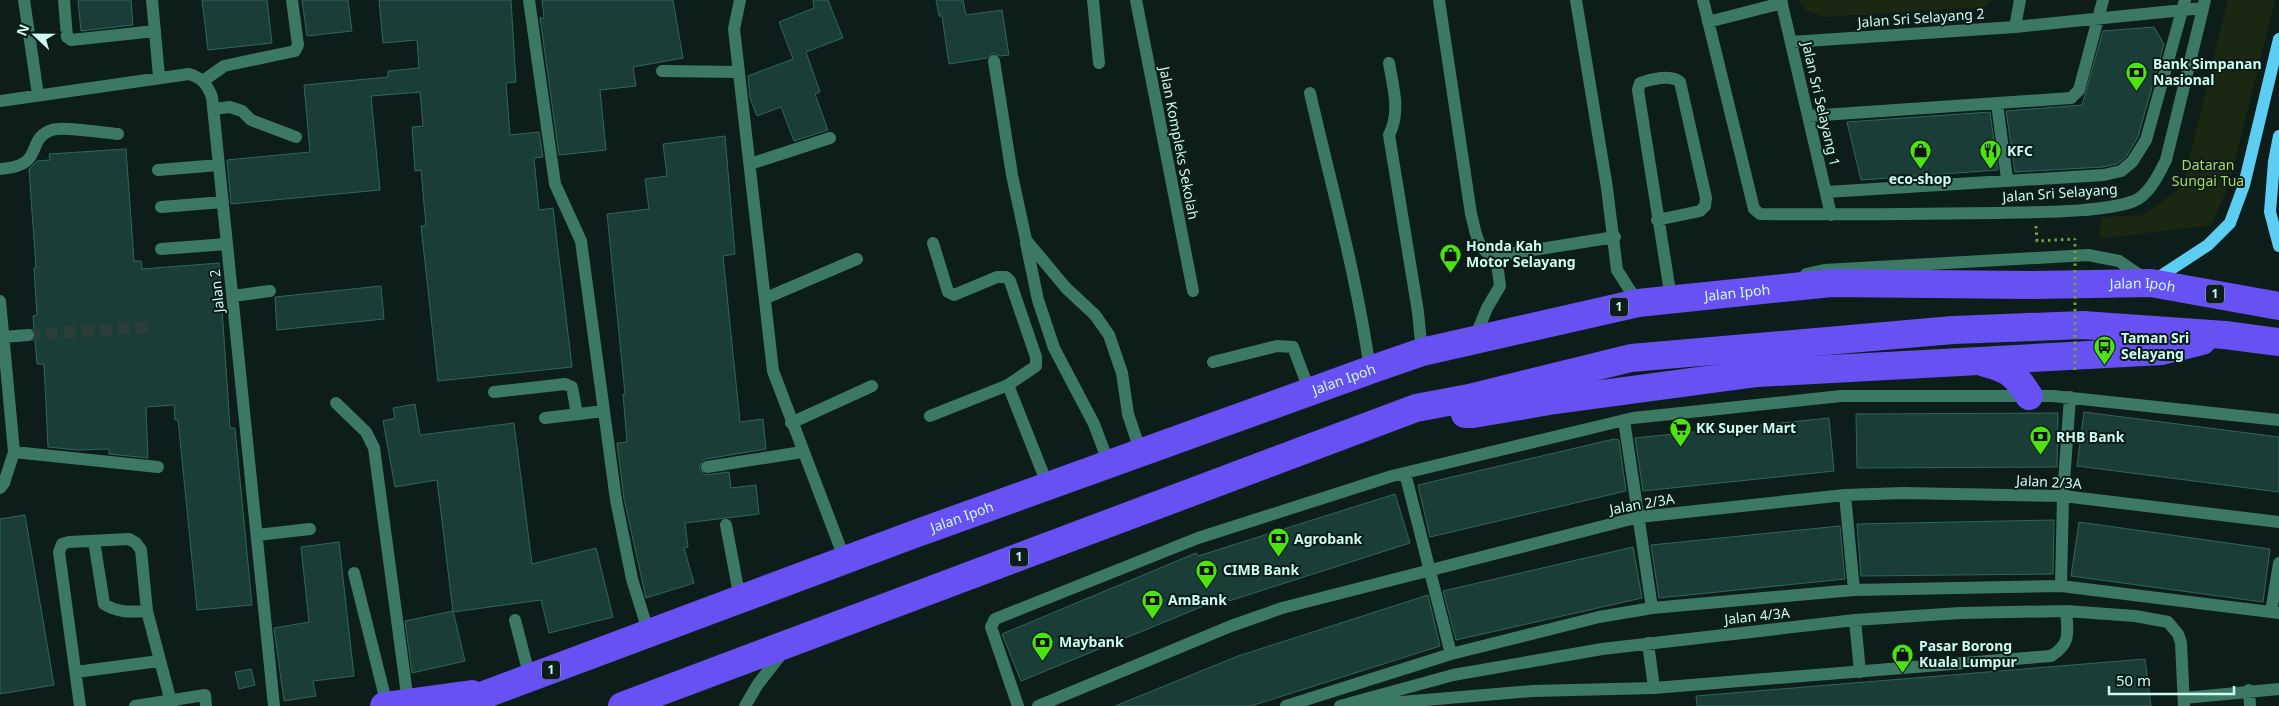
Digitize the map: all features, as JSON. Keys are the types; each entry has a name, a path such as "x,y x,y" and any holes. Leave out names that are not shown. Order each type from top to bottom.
{"highway":[{"name":"Jalan Ipoh","path":"454,706 844,560 1422,352 1473,342 1638,303 1670,298 1831,283 2029,285 2151,283 2279,306"},
{"name":"1","path":"622,706 1416,408 1641,357 1962,329 2083,326 2225,335 2279,342"},
{"path":"1416,408 1474,414 1549,401 1757,373 2162,351 2225,335"},
{"path":"1975,361 2008,371 2018,378 2029,396"},
{"path":"393,705 496,690"}],"main road":[{"path":"2151,283 2208,245 2230,223 2244,186 2279,39"},
{"path":"2279,136 2270,205 2279,246"}],"street":[{"path":"24,0 38,94"},
{"path":"64,0 67,37 71,40 155,31"},
{"path":"152,0 159,76"},
{"path":"0,101 159,76 189,74 203,80 224,66 295,51 298,45 292,0"},
{"path":"529,0 555,184 581,241 616,500 632,579 649,634"},
{"path":"740,0 734,29 773,371 844,560"},
{"path":"1093,0 1099,63"},
{"name":"Jalan Kompleks Sekolah","path":"1136,0 1193,292"},
{"path":"1439,0 1471,214 1479,244 1488,254 1496,256 1615,237"},
{"path":"1576,0 1615,237 1617,270 1638,303"},
{"name":"Jalan Sri Selayang","path":"1703,0 1754,209 1760,214 1831,215 2036,212 2111,206 2136,200 2154,182 2166,160 2204,4"},
{"path":"2015,27 2020,0"},
{"path":"1808,116 2071,98 2079,90 2103,0"},
{"path":"1708,22 1782,2"},
{"name":"Jalan Sri Selayang 1","path":"1782,2 1831,215"},
{"name":"Jalan Sri Selayang","path":"1826,192 2007,179 2104,175 2121,171 2132,162 2146,140 2184,4"},
{"name":"Jalan Sri Selayang 2","path":"1791,42 2015,27 2098,19 2184,4 2204,4"},
{"path":"994,61 1012,175 1038,300 1054,348 1094,424 1109,464"},
{"path":"1389,62 1397,108 1395,124 1389,135 1418,312 1422,352"},
{"path":"662,71 738,72"},
{"path":"1657,220 1700,211 1705,206 1706,198 1680,82 1673,78 1640,82 1638,90 1657,220 1670,298"},
{"name":"Jalan 2","path":"203,80 212,97 274,706"},
{"path":"1310,93 1346,243 1364,328 1370,370"},
{"path":"1997,104 2007,179"},
{"path":"213,109 230,107 242,111 252,120 296,137"},
{"path":"0,169 17,168 30,159 39,138 52,129 118,134"},
{"path":"750,164 830,138"},
{"path":"158,170 219,165"},
{"path":"161,207 223,202"},
{"path":"1026,240 1066,288 1095,314 1109,335 1122,373 1128,414 1141,453"},
{"path":"161,249 227,244"},
{"path":"930,416 1008,385 1036,366 1036,357 1010,281 1006,277 997,277 954,295 948,292 934,244"},
{"path":"1473,342 1486,308 1500,286 1496,256"},
{"path":"766,298 857,259"},
{"path":"232,296 270,291"},
{"path":"0,301 14,452 4,483 0,488"},
{"path":"4,337 28,335"},
{"path":"1213,362 1277,346 1293,347 1310,392"},
{"path":"494,392 565,384 572,387 577,414"},
{"path":"1008,385 1048,486"},
{"path":"791,423 872,386"},
{"path":"1018,706 991,627 995,619 1198,538 1405,473 1624,420 1841,396 2029,396 2070,397 2279,420"},
{"path":"2061,586 2063,496 2070,397"},
{"path":"336,403 366,432 374,448 393,705"},
{"path":"545,418 604,411"},
{"path":"1624,420 1652,608"},
{"path":"14,452 158,467"},
{"path":"707,467 802,452"},
{"path":"1405,473 1451,654"},
{"name":"Jalan 2/3A","path":"1038,706 1248,620 1282,608 1639,517 1845,495 1904,493 2063,496 2279,522"},
{"path":"1845,495 1854,590"},
{"path":"726,525 740,599"},
{"path":"257,535 310,529"},
{"path":"80,706 59,552 62,544 129,539 141,550 147,611 172,704"},
{"path":"94,541 104,604 113,610 123,612 147,611"},
{"path":"1286,706 1451,654 1599,617 1652,608 1854,590 2061,586 2275,612 2279,563"},
{"path":"354,573 393,705"},
{"path":"1345,704 1401,702 1532,691 1654,688 2051,656 2062,650 2068,636 2066,611"},
{"name":"Jalan 4/3A","path":"1345,704 1453,675 1648,643 1856,620 1960,613 2066,611 2135,616 2168,622 2178,634 2181,643 2184,702"},
{"path":"515,620 530,678"},
{"path":"1856,620 1860,672"},
{"path":"745,706 758,684 791,642"},
{"path":"1648,643 1654,688"},
{"path":"76,672 159,661"},
{"path":"2184,702 2249,690 2279,689"},
{"path":"2249,690 2250,706"},
{"path":"135,706 172,704 205,696 206,706"}],"path":[{"path":"2037,241 2075,239 2075,370"}],"green space":[{"path":"1798,0 1992,0 1985,7 1824,17 1807,11"},
{"name":"Dataran Sungai Tua","path":"2228,0 2275,0 2229,185 2211,225 2099,239 2101,217 2143,215 2182,187"}],"building":[{"path":"78,0 131,0 133,25 81,31"},
{"path":"202,0 267,0 272,43 208,50"},
{"path":"302,0 348,0 352,31 307,36"},
{"path":"379,0 511,0 516,82 506,83 510,135 539,132 543,157 534,158 539,210 553,208 572,367 438,381 421,226 426,226 421,170 415,171 412,127 423,126 420,92 371,96 380,190 231,204 227,160 310,152 304,85 388,77 388,71 419,68 417,40 383,43"},
{"path":"542,0 673,0 683,58 633,67 636,86 600,90 606,150 559,155 540,18 544,18"},
{"path":"813,0 828,0 843,38 806,52 820,92 815,94 828,130 794,141 781,107 757,116 750,98 748,76 793,59 779,22 814,8"},
{"path":"936,0 963,0 966,15 1002,10 1009,55 1000,56 993,53 987,58 949,64 942,16 939,16"},
{"path":"2154,27 2164,44 2138,137 2126,157 2117,164 2103,167 2015,172 2006,111 2082,105 2103,31"},
{"path":"1990,112 1998,170 1861,180 1847,122"},
{"path":"725,136 735,254 723,256 740,422 763,419 766,449 706,459 702,461 699,468 705,475 729,472 731,488 756,485 759,514 685,523 688,547 684,548 694,583 646,598 624,499 617,443 627,442 623,394 625,394 607,214 649,209 645,179 667,176 663,144"},
{"path":"126,149 134,261 141,261 142,269 219,263 230,428 235,428 252,605 197,610 178,420 175,420 174,405 146,407 148,458 109,454 109,449 77,450 48,447 44,364 37,364 33,316 37,315 34,268 36,268 29,169 37,161 50,160 49,154"},
{"path":"381,286 384,319 277,330 275,297"},
{"path":"415,404 420,435 514,423 532,564 596,548 613,617 549,633 541,600 453,612 437,480 395,487 383,421 395,418 393,408"},
{"path":"2084,412 2279,437 2279,492 2077,466"},
{"path":"2058,413 2057,467 1857,468 1856,414"},
{"path":"1829,418 1834,471 1643,491 1635,438"},
{"path":"1614,439 1619,440 1626,491 1430,537 1418,485"},
{"path":"1395,494 1410,543 1229,601 1228,596 1021,681 1002,634 1196,553 1198,556"},
{"path":"25,515 54,685 0,694 0,519"},
{"path":"2054,520 2053,574 1861,576 1857,524"},
{"path":"2079,522 2270,549 2263,602 2071,576"},
{"path":"1840,526 1845,579 1659,598 1651,545"},
{"path":"339,542 354,676 313,681 316,696 284,701 274,628 309,622 301,547"},
{"path":"1633,547 1642,598 1456,640 1443,591"},
{"path":"1428,595 1440,646 1251,706 1115,706 1238,656"},
{"path":"453,611 465,661 412,673 405,621"},
{"path":"2145,659 2151,706 1697,706 1696,696"},
{"path":"251,669 255,685 239,689 235,672"}],"tunnel":[{"path":"28,335 150,327"}],"place":[{"name":"Bank Simpanan Nasional","path":"2137,91"},
{"name":"eco-shop","path":"1920,170"},
{"name":"KFC","path":"1991,170"},
{"name":"Honda Kah Motor Selayang","path":"1450,273"},
{"name":"Taman Sri Selayang","path":"2105,365"},
{"name":"KK Super Mart","path":"1680,447"},
{"name":"RHB Bank","path":"2040,456"},
{"name":"Agrobank","path":"1278,558"},
{"name":"CIMB Bank","path":"1207,589"},
{"name":"AmBank","path":"1152,619"},
{"name":"Maybank","path":"1043,661"},
{"name":"Pasar Borong Kuala Lumpur","path":"1903,673"}]}
